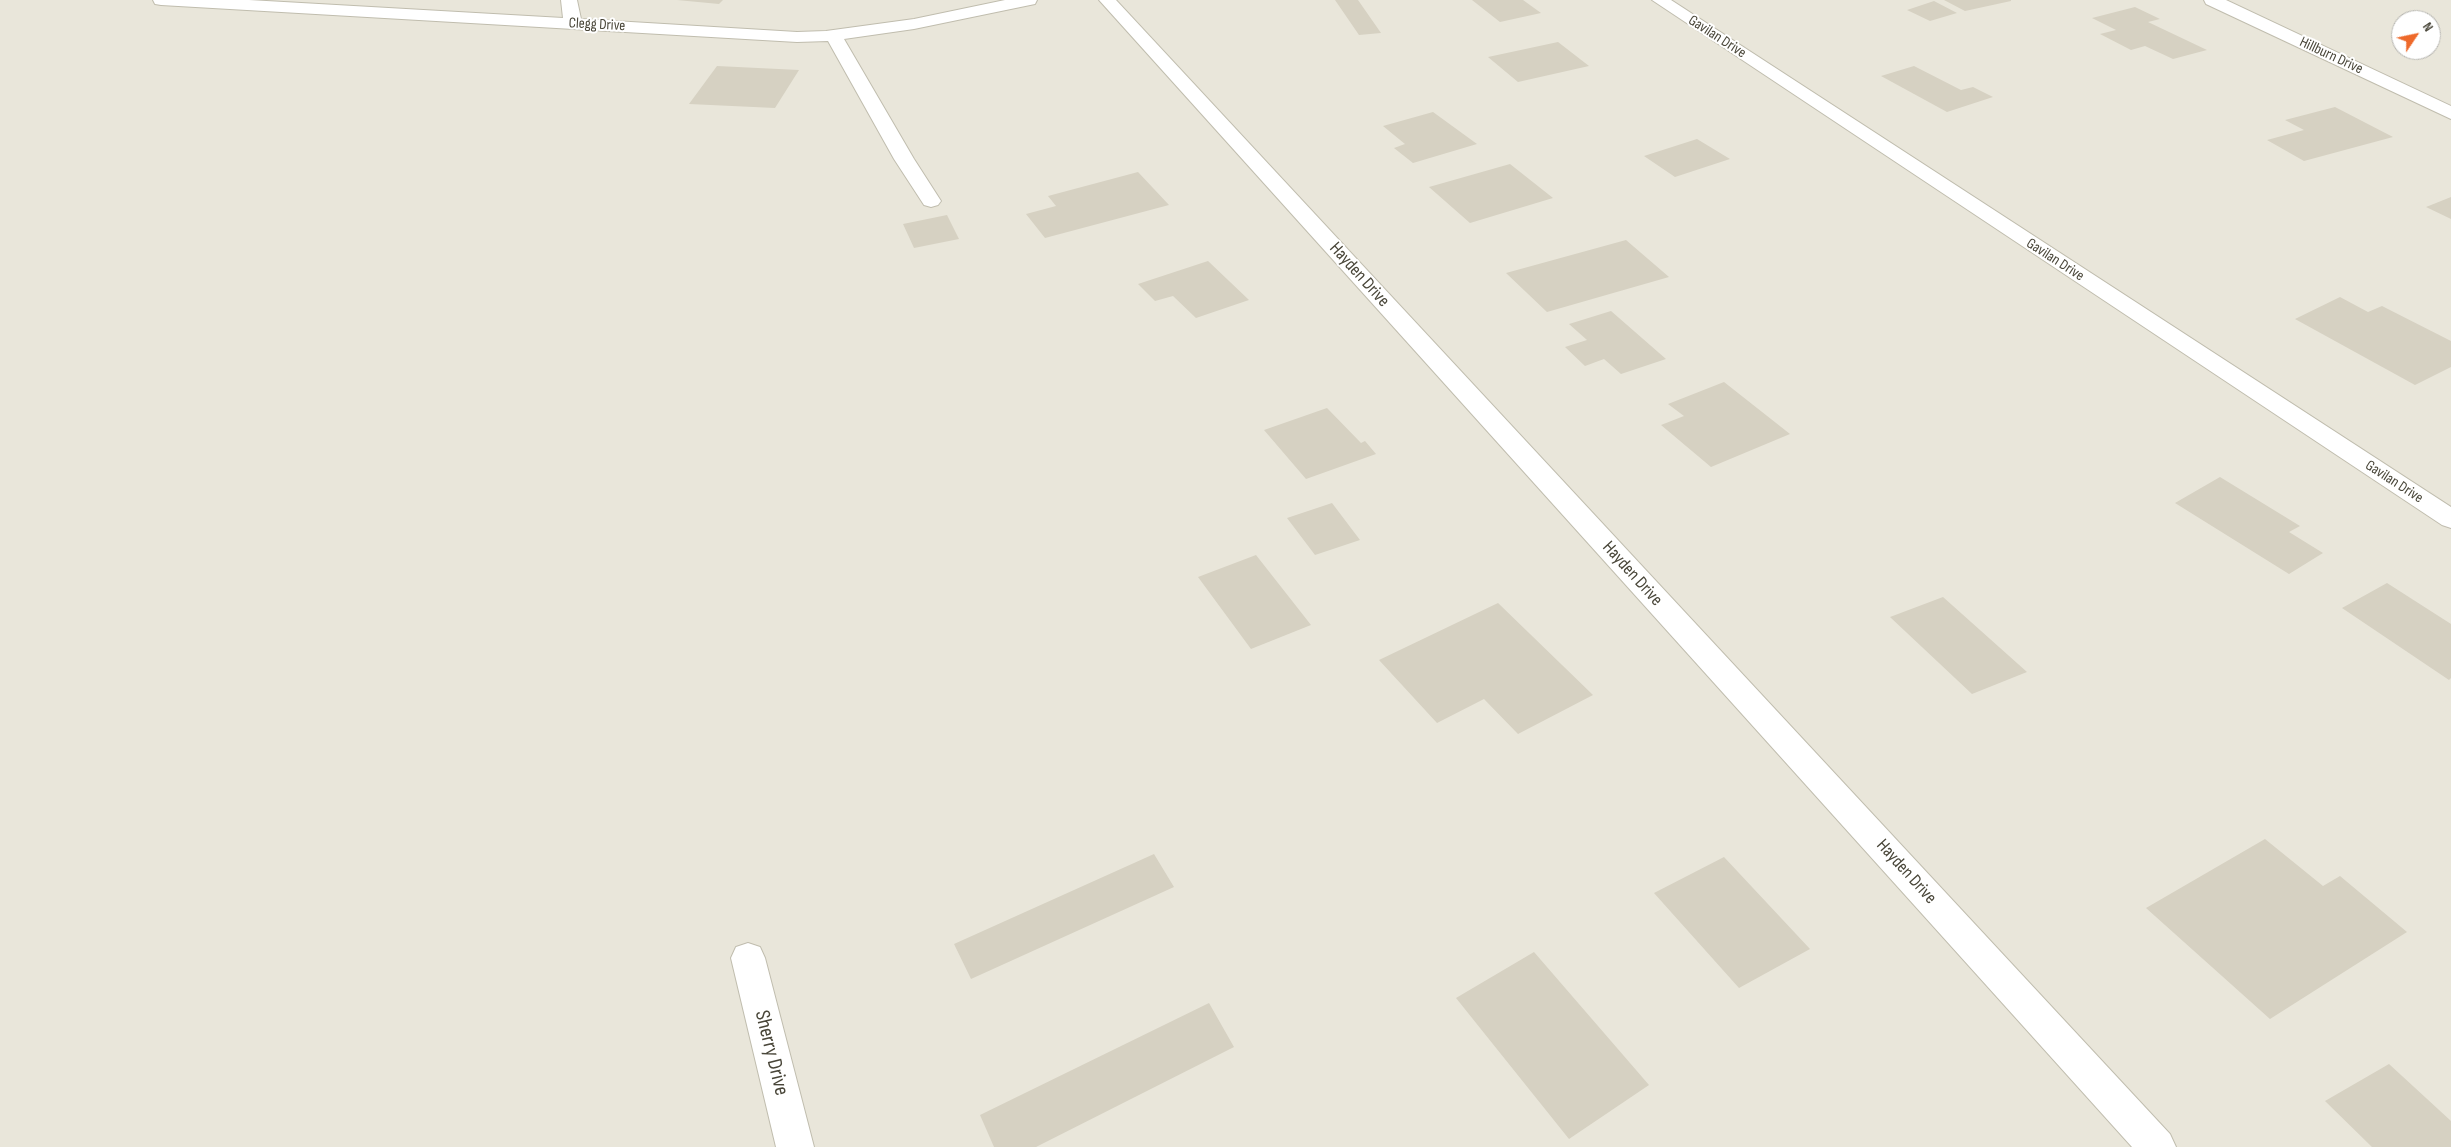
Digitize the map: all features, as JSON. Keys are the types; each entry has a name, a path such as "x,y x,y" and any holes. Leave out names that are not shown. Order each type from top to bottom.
{"street":[{"name":"Clegg Drive","path":"162,0 797,36 833,35 887,29 1029,0"},
{"path":"568,0 573,24"},
{"name":"Hayden Drive","path":"1107,0 2157,1147"},
{"name":"Gavilan Drive","path":"1660,0 2451,520"},
{"name":"Hillburn Drive","path":"2212,0 2451,112"},
{"path":"833,35 904,159 931,201"},
{"name":"Sherry Drive","path":"748,958 795,1147"}],"shaded area":[{"path":"0,0 2451,0 2451,1147 0,1147"}],"building":[{"path":"677,0 723,0 719,4"},
{"path":"1335,0 1358,0 1381,33 1359,35"},
{"path":"1472,0 1523,0 1541,13 1500,22"},
{"path":"1944,0 2011,0 2011,1 1965,11"},
{"path":"1934,1 1957,13 1930,21 1907,10"},
{"path":"2135,7 2160,19 2148,22 2207,50 2173,59 2145,46 2131,50 2100,34 2116,30 2092,18"},
{"path":"1558,42 1589,66 1518,82 1488,57"},
{"path":"717,66 799,70 775,108 689,104"},
{"path":"1914,66 1961,90 1973,87 1993,97 1947,112 1881,76"},
{"path":"2335,107 2393,137 2304,161 2267,140 2304,130 2285,120"},
{"path":"1433,112 1477,144 1413,163 1394,148 1405,144 1383,126"},
{"path":"1697,139 1730,159 1675,177 1644,156"},
{"path":"1510,164 1553,198 1470,223 1429,187"},
{"path":"1138,172 1169,205 1045,238 1026,214 1056,206 1048,196"},
{"path":"2451,197 2451,219 2426,207"},
{"path":"947,215 959,239 914,248 903,224"},
{"path":"1626,240 1669,277 1547,312 1506,273"},
{"path":"1208,261 1249,300 1196,318 1173,296 1155,301 1138,284"},
{"path":"2340,297 2368,312 2382,306 2451,341 2451,367 2415,385 2295,319"},
{"path":"1611,311 1666,359 1621,374 1604,359 1585,366 1565,347 1587,340 1569,324"},
{"path":"1724,382 1790,434 1711,467 1661,425 1684,416 1668,404"},
{"path":"1327,408 1361,443 1365,441 1376,454 1306,479 1264,430"},
{"path":"2220,477 2300,526 2289,532 2323,553 2289,574 2175,503"},
{"path":"1332,503 1360,540 1315,555 1287,518"},
{"path":"1256,555 1311,625 1251,649 1198,577"},
{"path":"2387,583 2451,624 2451,678 2449,680 2342,608"},
{"path":"1943,597 2027,672 1972,694 1890,617"},
{"path":"1498,603 1593,695 1518,734 1484,699 1437,723 1379,660"},
{"path":"2265,839 2323,886 2340,876 2407,932 2270,1019 2146,908"},
{"path":"1154,854 1174,887 971,979 954,944"},
{"path":"1724,857 1810,949 1739,988 1654,893"},
{"path":"1534,952 1649,1085 1569,1139 1456,998"},
{"path":"1209,1003 1234,1047 1036,1147 994,1147 980,1115"},
{"path":"2389,1064 2451,1121 2451,1147 2372,1147 2325,1101"}]}
